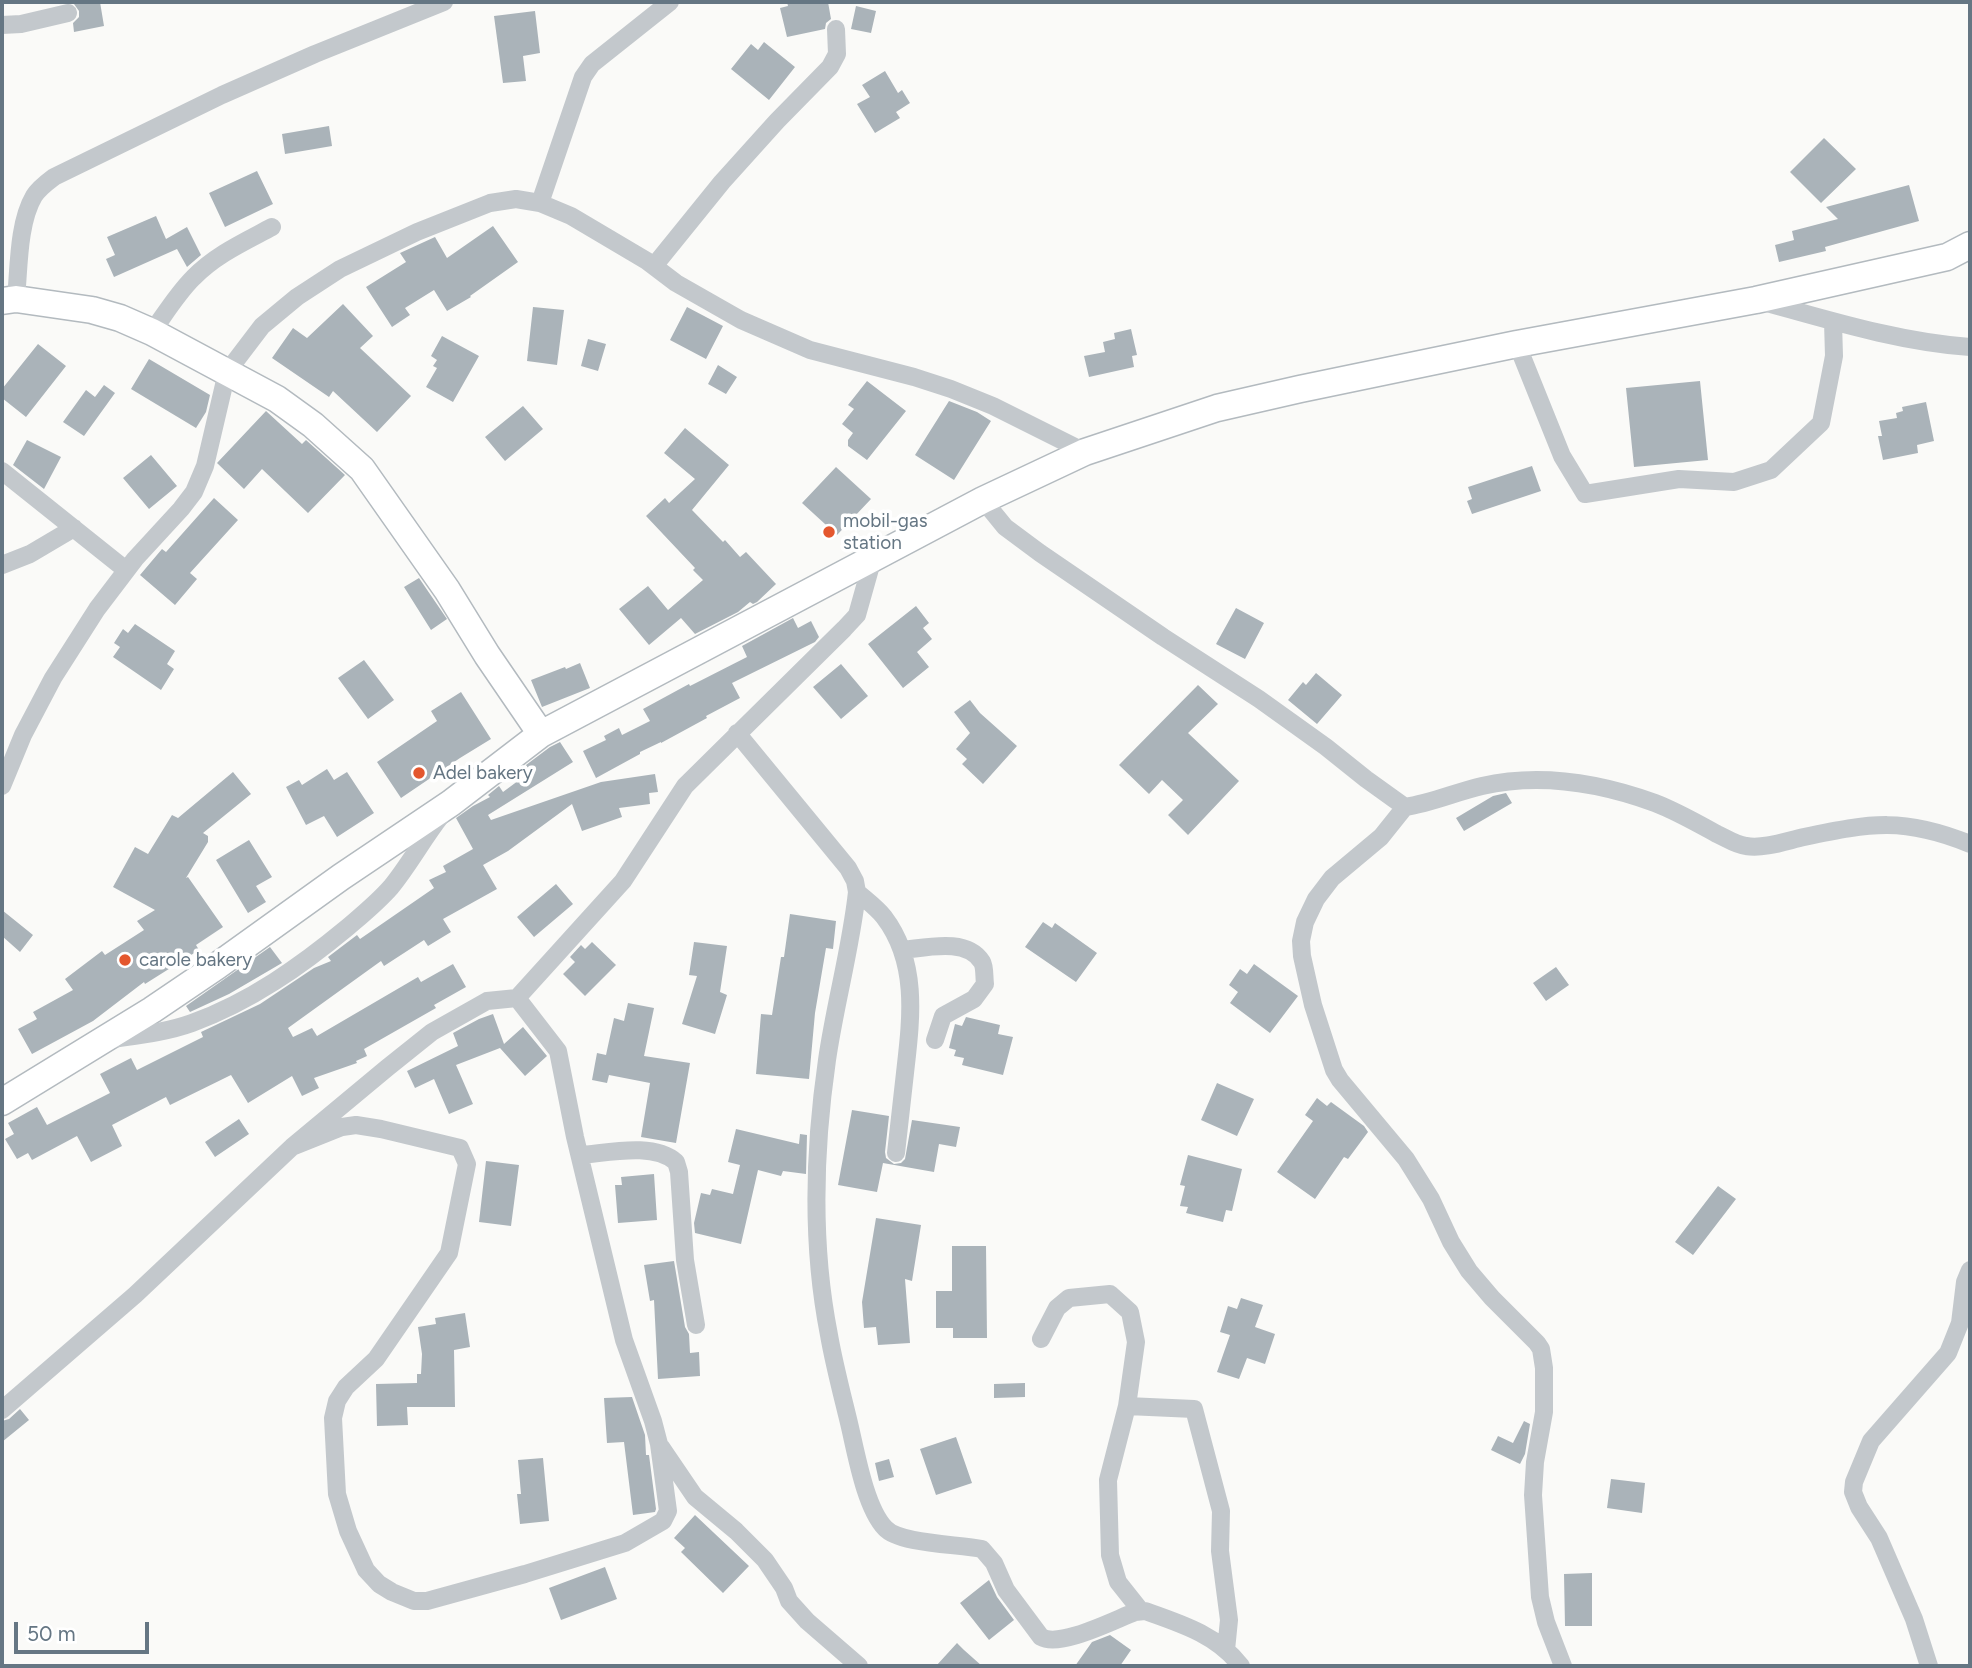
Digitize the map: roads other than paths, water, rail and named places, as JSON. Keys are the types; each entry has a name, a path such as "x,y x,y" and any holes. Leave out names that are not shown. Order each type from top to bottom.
{"main road":[{"path":"2,1102 152,1010 217,966 341,877 452,803 541,734 983,500 1085,452 1217,408 1517,344 1756,300 1947,257 1970,245"},
{"path":"9,300 92,310 152,331 276,399 313,425 362,469 447,590 541,734"}],"street":[{"path":"9,300 27,212 41,186 54,177 234,90 444,2"},
{"path":"540,203 583,77 592,64 670,2"},
{"path":"2,25 21,24 68,13"},
{"path":"654,266 722,182 830,68 838,54 836,29"},
{"path":"2,786 23,735 53,678 97,609 126,570 194,492 205,466 227,372 262,326 297,296 340,269 417,232 490,203 516,199 540,203 571,216 654,266 676,283 741,320 810,350 951,389 993,406 1085,452"},
{"path":"152,331 193,278 212,261 272,227"},
{"path":"1756,300 1833,322 1918,340 1970,347"},
{"path":"1517,344 1562,456 1585,494 1679,479 1734,482 1771,470 1821,423 1834,356 1833,322"},
{"path":"2,471 126,570"},
{"path":"983,500 1005,527 1031,547 1163,638 1268,705 1405,807 1422,805 1484,785 1516,780 1561,781 1611,789 1655,803 1746,847 1878,824 1921,827 1970,844"},
{"path":"2,565 30,554 74,528"},
{"path":"2,1410 135,1295 292,1147 432,1032 487,1002 517,998 623,881 685,786 857,615 873,558"},
{"path":"737,733 848,867 857,892 823,1091 816,1174 817,1229 828,1333 856,1452 873,1510 885,1528 897,1536 982,1549 993,1563 1006,1590 1041,1637 1048,1641 1066,1640 1141,1611 1160,1616 1217,1641 1241,1666"},
{"path":"100,1041 191,1023 275,982 299,966 371,907 391,887 452,803"},
{"path":"1405,807 1381,837 1338,872 1316,899 1305,922 1301,941 1302,956 1313,1005 1334,1070 1340,1080 1406,1159 1431,1199 1451,1242 1469,1271 1541,1349 1544,1412 1535,1462 1534,1520 1540,1597 1546,1622 1563,1666"},
{"path":"857,892 884,916 902,950 909,984 911,1022 896,1153"},
{"path":"902,950 948,946 969,949 983,963 985,984 974,999 943,1016 935,1040"},
{"path":"292,1147 342,1127 356,1125 460,1149 467,1164 449,1253 376,1359 346,1387 337,1401 333,1418 337,1494 359,1557 366,1570 379,1584 414,1601 427,1601 625,1543 663,1521 667,1516 667,1503 659,1444 624,1340 558,1051 517,998"},
{"path":"580,1155 646,1150 660,1153 676,1162 685,1260 696,1325"},
{"path":"1929,1666 1914,1619 1879,1538 1859,1507 1853,1492 1854,1482 1871,1441 1948,1353 1960,1323 1965,1282 1970,1270"},
{"path":"1041,1339 1057,1308 1069,1298 1110,1294 1130,1312 1136,1342 1127,1406 1108,1480 1110,1555 1118,1582 1141,1611"},
{"path":"1127,1406 1194,1409 1221,1511 1220,1551 1229,1620 1226,1650"},
{"path":"659,1444 695,1497 736,1531 765,1560 784,1588 789,1601 859,1666"}],"place":[{"name":"mobil-gas station","path":"829,532"},
{"name":"Adel bakery","path":"419,773"},
{"name":"carole bakery","path":"125,960"}]}
